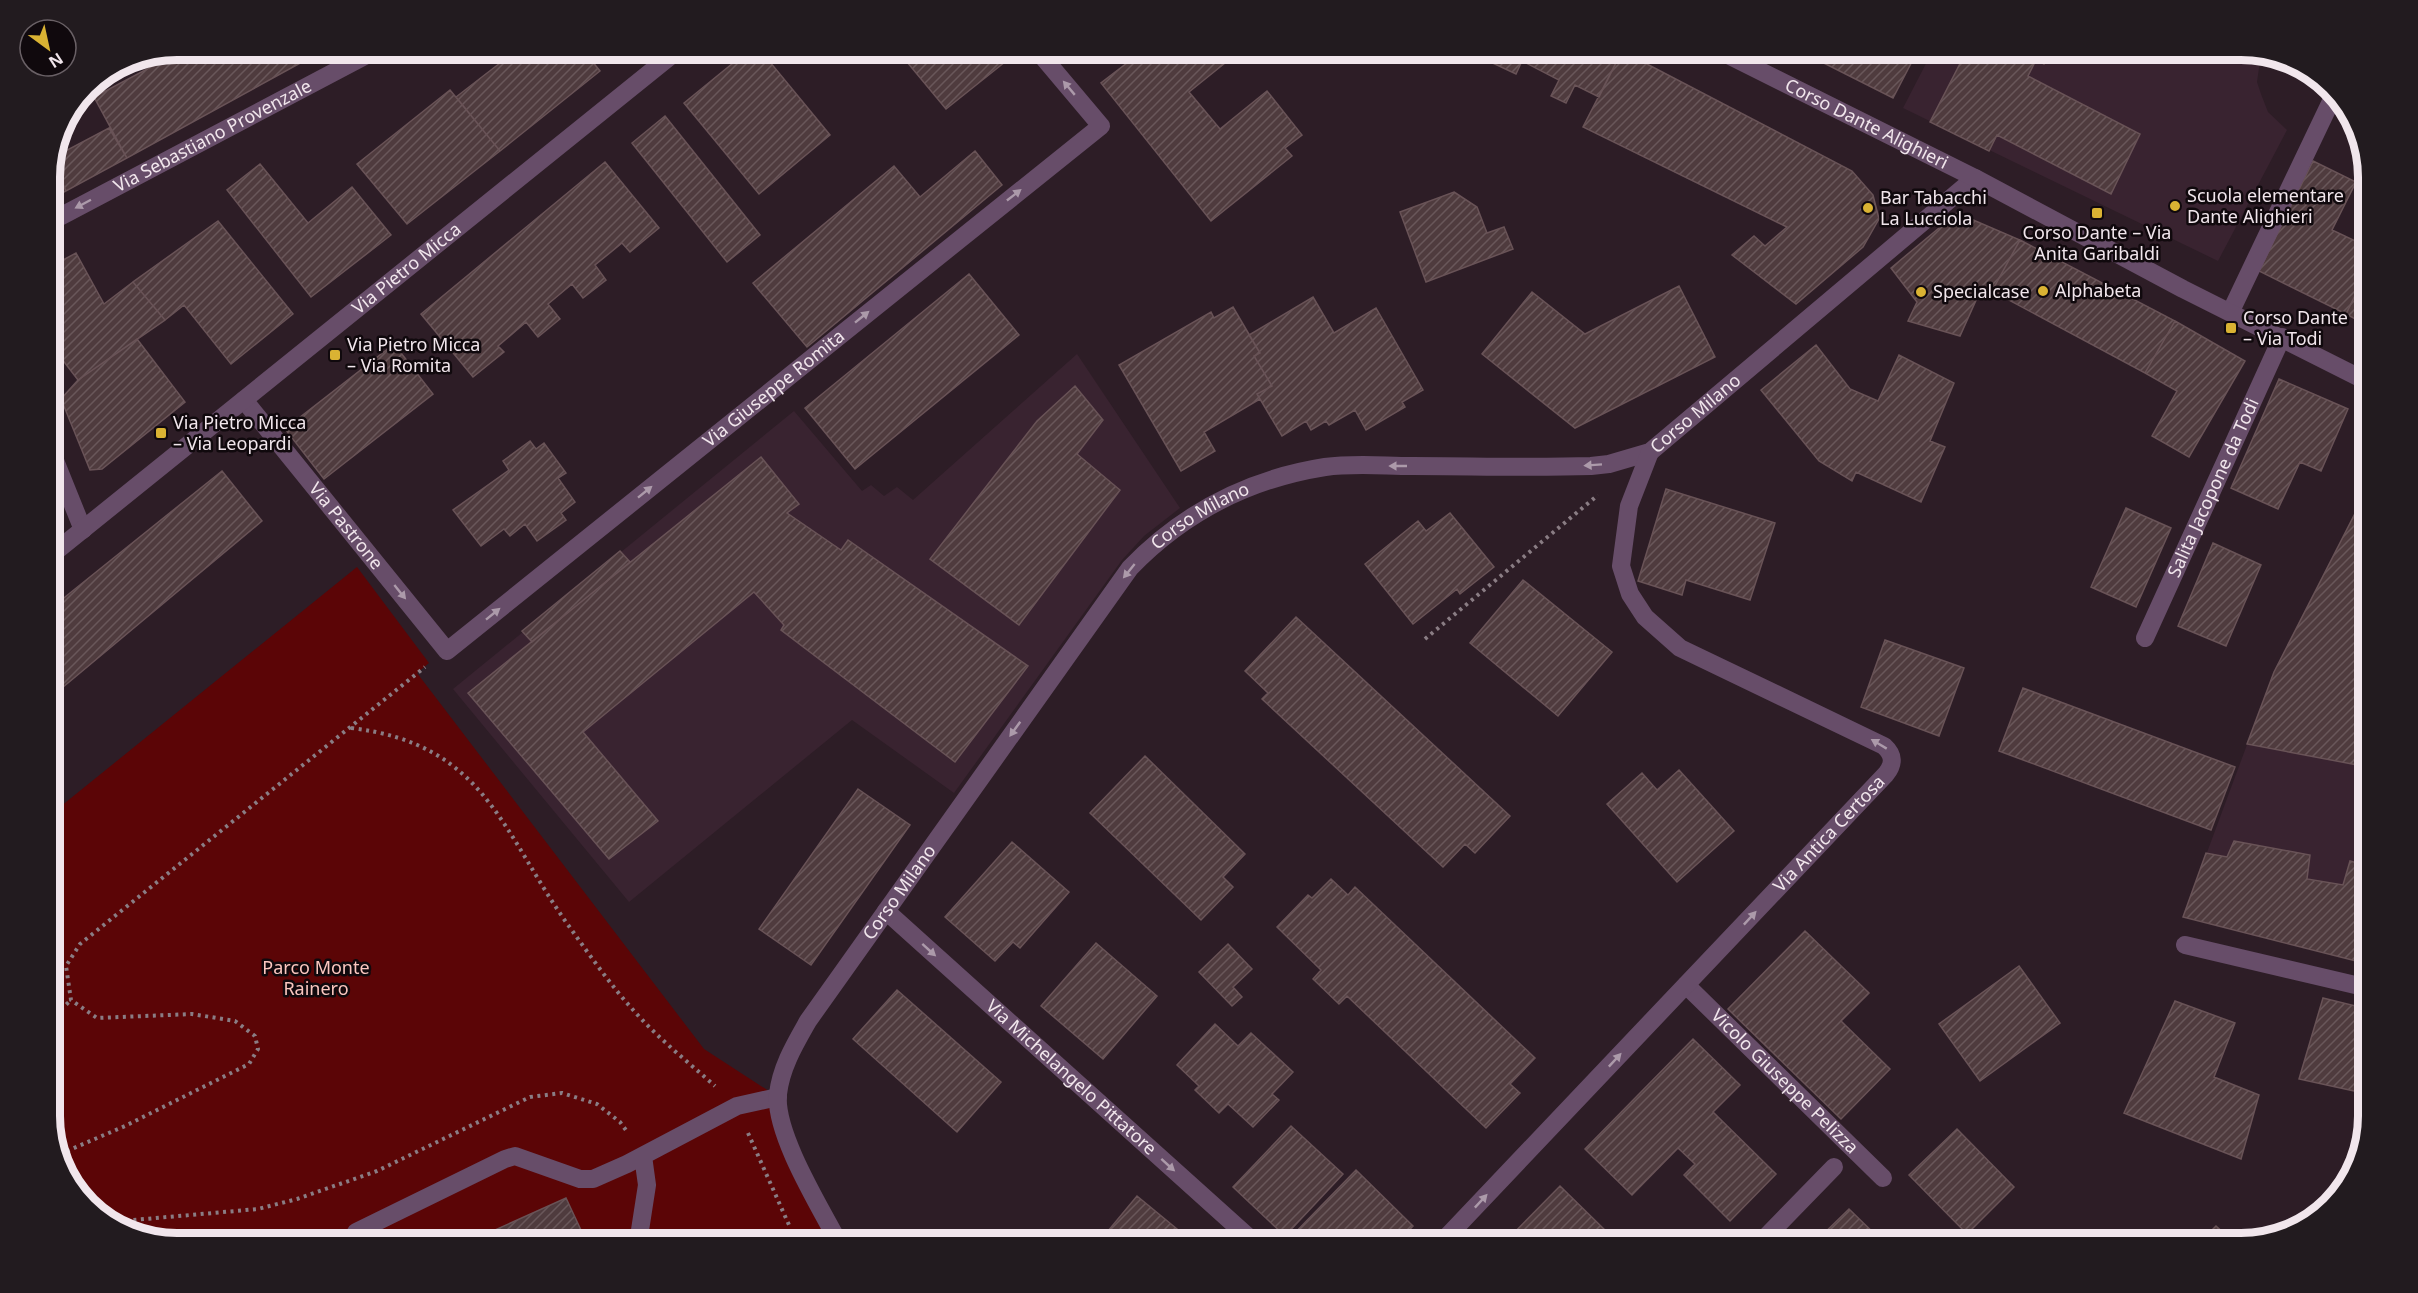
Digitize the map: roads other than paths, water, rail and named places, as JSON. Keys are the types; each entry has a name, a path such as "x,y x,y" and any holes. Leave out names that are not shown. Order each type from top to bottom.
{"street":[{"name":"Via Sebastiano Provenzale","path":"60,217 357,60"},
{"name":"Via Pietro Micca","path":"60,548 666,60"},
{"name":"Via Giuseppe Romita","path":"447,651 1101,126 1045,60"},
{"name":"Corso Dante Alighieri","path":"1738,60 1975,178 2358,377"},
{"path":"2231,312 2331,102"},
{"name":"Corso Milano","path":"834,1233 792,1150 779,1115 778,1097 784,1069 808,1021 1130,568 1155,542 1191,515 1254,487 1325,467 1591,466 1609,464 1650,452 1975,178"},
{"name":"Salita Jacopone da Todi","path":"2145,638 2282,337"},
{"name":"Via Pastrone","path":"244,399 447,651"},
{"name":"Via Antica Certosa","path":"1451,1233 1886,774 1893,759 1889,751 1880,743 1680,648 1646,618 1630,594 1621,566 1629,506 1650,452"},
{"path":"60,473 83,530"},
{"name":"Via Michelangelo Pittatore","path":"886,911 1244,1233"},
{"path":"2185,945 2358,986"},
{"name":"Vicolo Giuseppe Pelizza","path":"1686,985 1883,1178"},
{"path":"356,1233 515,1156 580,1179 593,1179 643,1156 736,1106 778,1097"},
{"path":"640,1233 647,1185 643,1156"},
{"path":"1771,1233 1834,1167"}],"place":[{"name":"Scuola elementare Dante Alighieri","path":"2175,206"},
{"name":"Bar Tabacchi La Lucciola","path":"1868,208"},
{"name":"Corso Dante – Via Anita Garibaldi","path":"2097,213"},
{"name":"Alphabeta","path":"2043,291"},
{"name":"Specialcase","path":"1921,292"},
{"name":"Corso Dante – Via Todi","path":"2231,328"},
{"name":"Via Pietro Micca – Via Romita","path":"335,355"},
{"name":"Via Pietro Micca – Via Leopardi","path":"161,433"}],"park label":[{"name":"Parco Monte Rainero","path":"316,978"}]}
